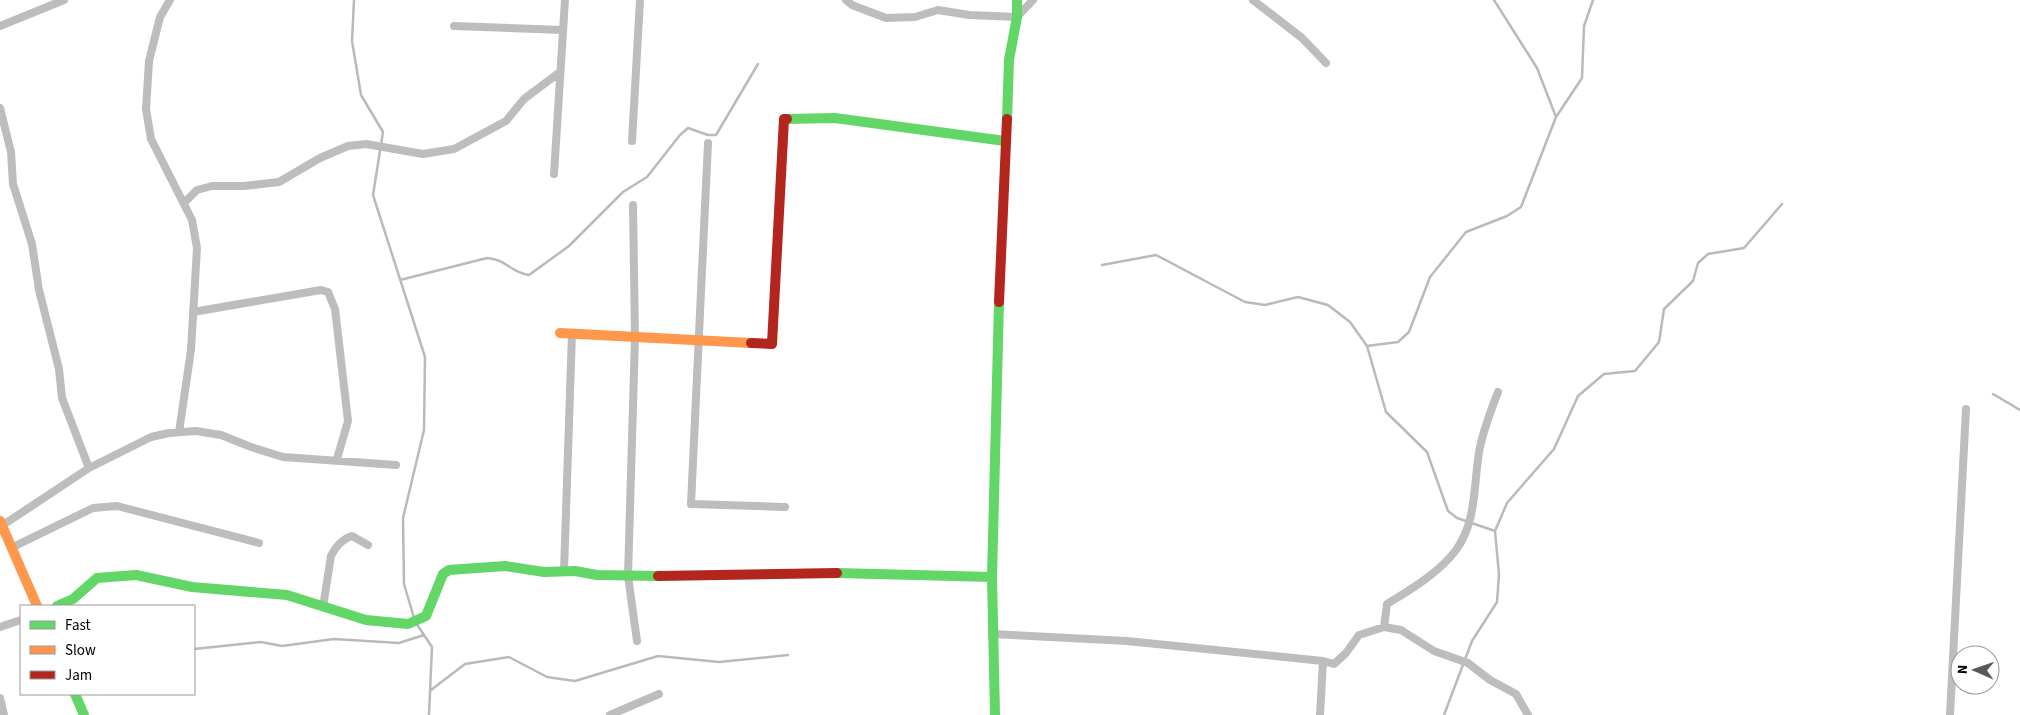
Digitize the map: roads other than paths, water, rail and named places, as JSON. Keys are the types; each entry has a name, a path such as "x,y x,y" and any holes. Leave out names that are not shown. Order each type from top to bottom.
{"street":[{"path":"0,26 64,0"},
{"path":"170,0 160,17 149,61 146,109 151,139 192,220 197,248 191,350 179,432"},
{"path":"554,174 565,0"},
{"path":"632,141 640,0"},
{"path":"846,0 852,5 886,18 916,17 938,10 969,15 1017,17 1033,0"},
{"path":"995,715 992,578 1005,140 1009,60 1017,17 1017,0"},
{"path":"1253,0 1302,38 1326,63"},
{"path":"454,26 563,30"},
{"path":"184,202 197,190 212,186 244,186 280,182 320,158 348,146 366,144 423,154 454,149 506,121 524,99 560,72"},
{"path":"0,108 11,152 13,184 32,244 39,290 59,369 62,398 90,468"},
{"path":"560,332 772,344 784,119 835,118 1005,140"},
{"path":"708,143 691,504 785,507"},
{"path":"633,205 635,337 628,576 638,641"},
{"path":"193,312 321,290 328,292 335,309 348,421 338,459"},
{"path":"564,571 572,333"},
{"path":"1384,627 1387,604 1418,584 1456,551 1466,533 1475,491 1480,448 1498,392"},
{"path":"1950,715 1966,409"},
{"path":"37,605 13,546 1,523 90,468 151,437 179,432 221,435 250,447 283,457 338,459 396,465"},
{"path":"13,546 93,508 117,506 259,543"},
{"path":"323,607 331,556 335,549 344,538 352,536 368,544"},
{"path":"59,605 73,599 97,578 136,575 192,587 280,594 366,620 408,624 426,616 442,574 450,570 504,566 544,572 564,571 628,576 699,577 863,572 992,578"},
{"path":"0,627 20,620"},
{"path":"992,634 1127,641 1324,661 1334,664 1346,653 1359,635 1384,627 1401,630 1434,651 1468,663 1490,680 1516,694 1528,715"},
{"path":"1320,715 1324,661"},
{"path":"610,715 659,694"},
{"path":"75,695 84,715"},
{"path":"0,698 4,715"}],"waterway":[{"path":"354,0 352,41 361,95 383,132 373,195 425,357 424,430 403,518 404,584 414,618"},
{"path":"1494,0 1537,68 1556,117"},
{"path":"1367,346 1398,342 1409,332 1430,277 1466,232 1507,216 1521,207 1556,117 1582,78 1584,26 1593,0"},
{"path":"400,280 487,258 499,261 518,272 529,275 569,246 623,192 647,177 680,135 688,128 708,135 716,135 758,64"},
{"path":"1444,715 1472,641 1497,602 1499,574 1495,531 1507,503 1554,449 1578,396 1604,374 1635,371 1659,342 1664,309 1693,281 1698,263 1708,254 1744,248 1782,204"},
{"path":"1102,265 1156,255 1245,302 1265,305 1298,297 1328,305 1350,322 1367,346 1386,412 1427,452 1448,511 1457,518 1495,531"},
{"path":"1993,394 2020,410"},
{"path":"416,623 432,647 429,715"},
{"path":"195,649 261,642 282,646 334,639 399,643 424,635"},
{"path":"431,690 465,664 509,657 547,677 575,681 658,656 719,662 788,655"}]}
